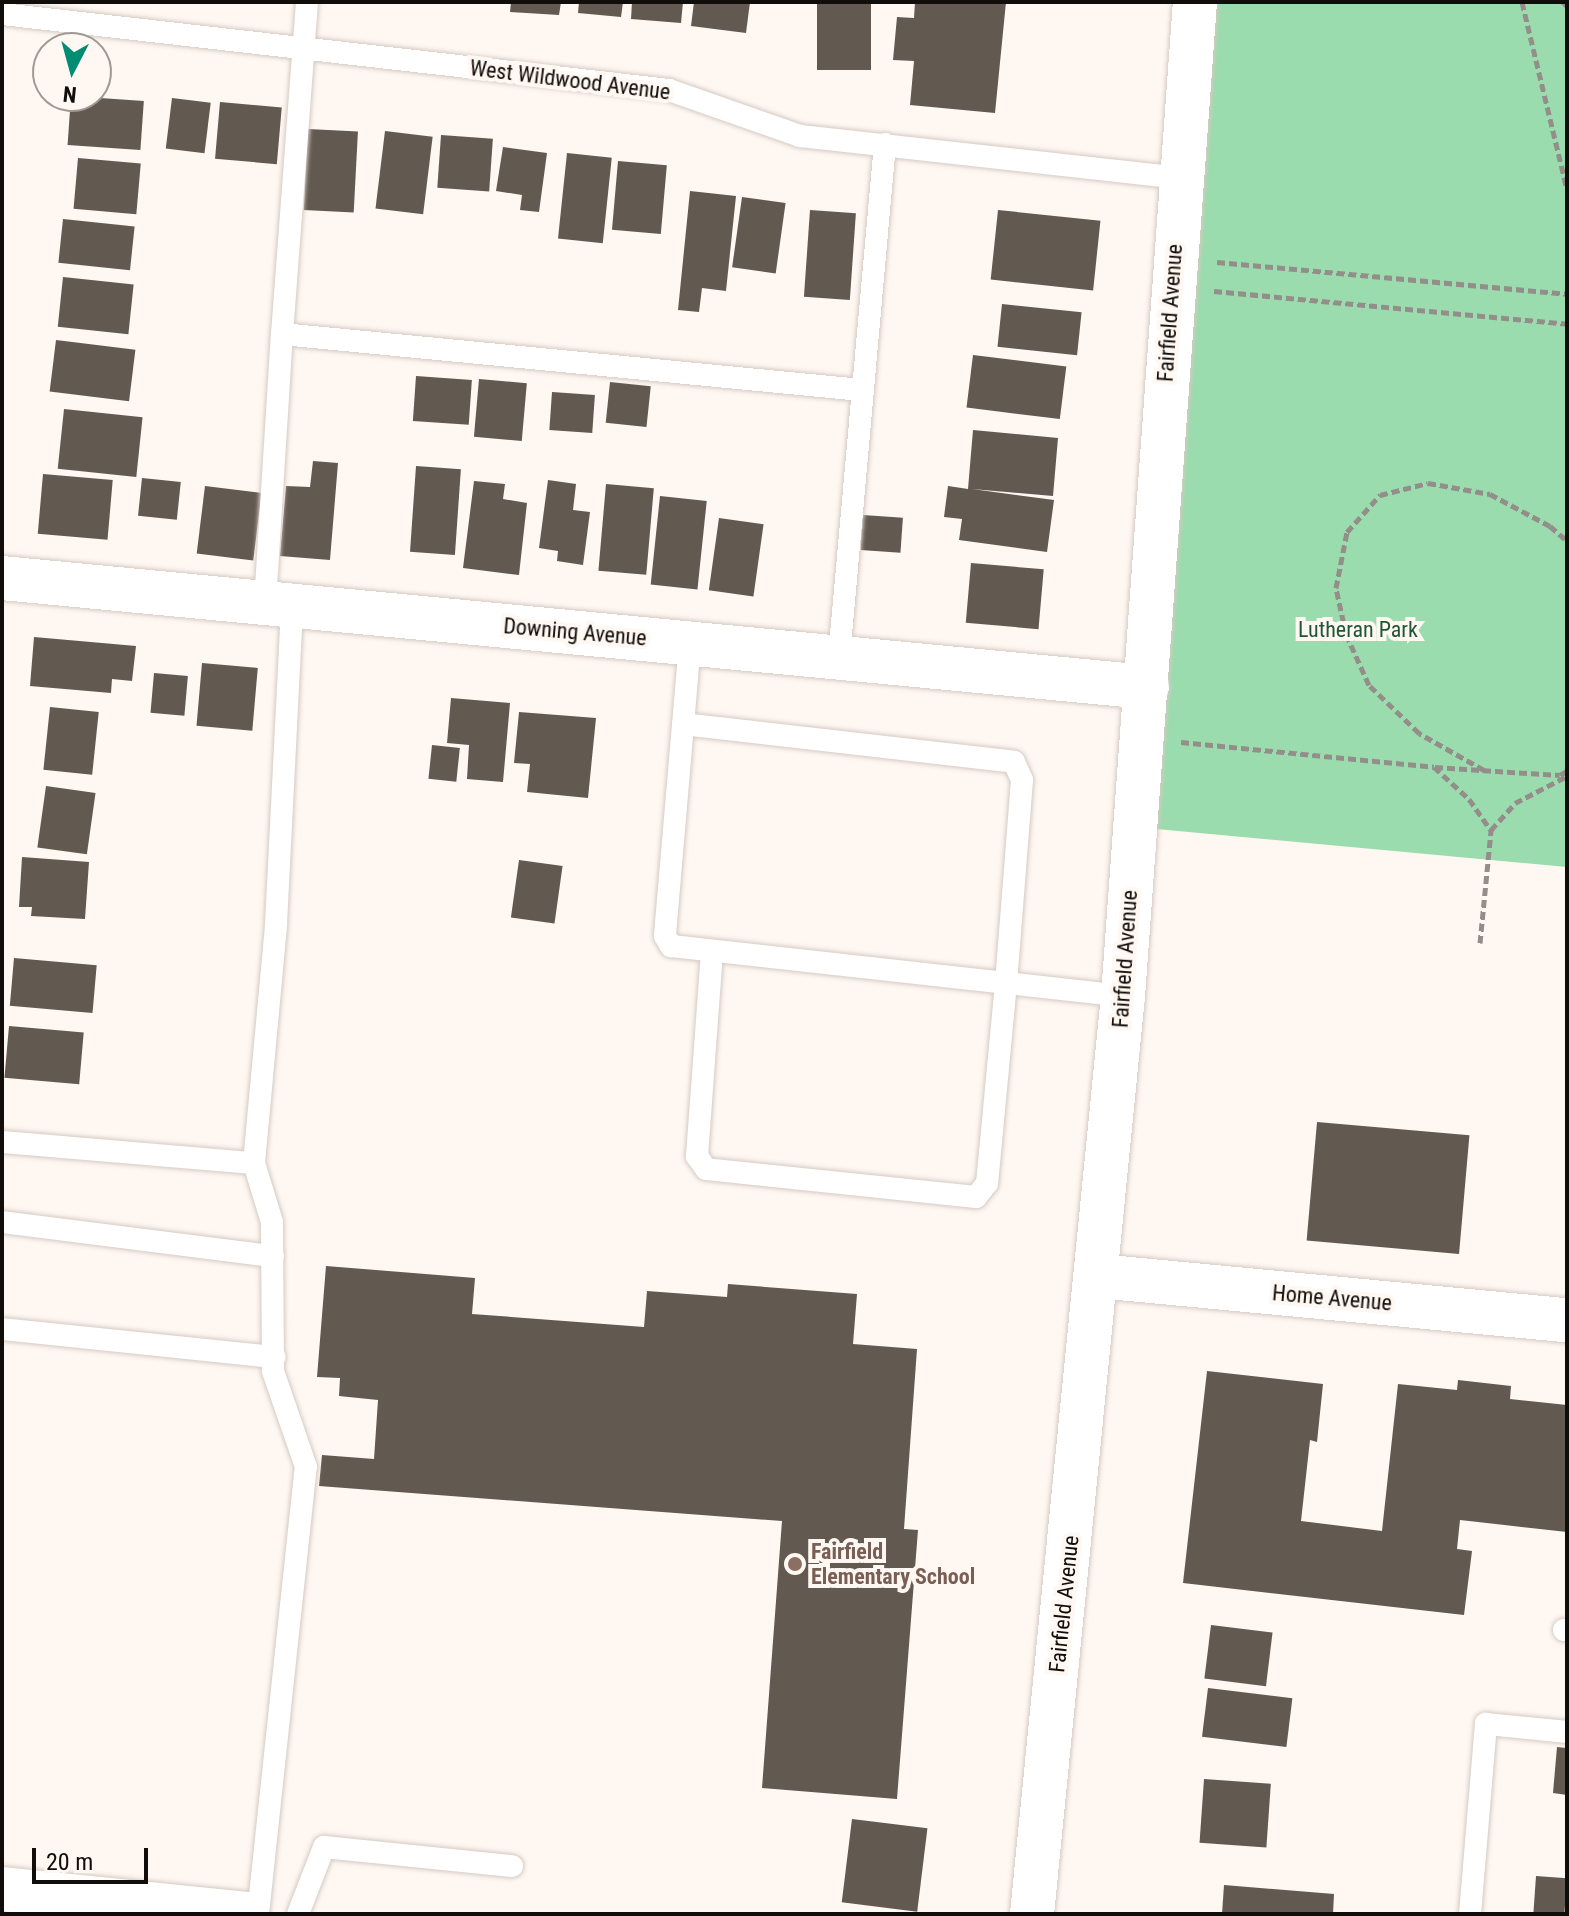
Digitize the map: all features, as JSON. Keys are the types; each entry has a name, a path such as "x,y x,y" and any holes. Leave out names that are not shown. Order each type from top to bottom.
{"main road":[{"name":"Fairfield Avenue","path":"1032,1914 1098,1276 1123,996 1147,687 1179,178 1195,2"},
{"name":"Downing Avenue","path":"2,578 1147,687"},
{"name":"Home Avenue","path":"1098,1276 1567,1320"},
{"path":"2,1889 247,1914"}],"lane":[{"path":"258,1914 276,1770 306,1467 273,1371 272,1222 254,1163 276,924 282,334 307,2"},
{"name":"West Wildwood Avenue","path":"2,14 669,90 800,136 1179,178"},
{"path":"839,657 885,144"},
{"path":"282,334 861,390"},
{"path":"690,643 665,936 671,946 1123,996"},
{"path":"683,724 1014,762 1022,780 1006,983 987,1183 976,1197 706,1169 697,1156 712,952"},
{"path":"2,1142 254,1163"},
{"path":"2,1222 273,1256"},
{"path":"2,1329 275,1357"},
{"path":"1470,1914 1486,1724 1567,1732"},
{"path":"298,1914 324,1847 512,1866"}],"path":[{"path":"1522,2 1567,189"},
{"path":"1173,273 1567,294"},
{"path":"1173,273 1567,324"},
{"path":"1484,770 1419,733 1369,685 1346,634 1336,588 1347,532 1380,495 1428,483 1490,494 1550,526 1567,541"},
{"path":"1141,738 1434,767 1565,774"},
{"path":"1434,767 1469,799 1491,830"},
{"path":"1480,943 1491,830 1515,803 1565,774"}],"green space":[{"name":"Lutheran Park","path":"1195,2 1567,2 1567,867 1135,827"}],"building":[{"path":"511,2 561,2 559,15 510,12"},
{"path":"579,2 623,2 621,17 578,13"},
{"path":"632,2 683,2 681,23 631,19"},
{"path":"694,2 750,2 746,33 691,26"},
{"path":"817,2 871,2 871,70 817,70"},
{"path":"915,2 1006,2 995,113 910,105 914,61 893,60 897,17 914,18"},
{"path":"172,98 211,103 204,153 166,149"},
{"path":"112,99 144,101 140,150 68,145 70,112 112,112"},
{"path":"220,102 282,107 277,164 215,159"},
{"path":"308,129 358,132 354,213 304,210"},
{"path":"385,131 433,137 423,214 375,208"},
{"path":"441,135 493,139 489,191 437,188"},
{"path":"503,147 547,153 539,212 520,210 522,195 496,191"},
{"path":"567,153 612,158 603,243 558,239"},
{"path":"78,158 141,163 136,214 74,209"},
{"path":"618,161 667,165 661,234 612,230"},
{"path":"690,191 736,196 726,291 702,288 699,312 678,310"},
{"path":"742,197 786,203 776,273 732,267"},
{"path":"810,210 856,213 850,300 804,297"},
{"path":"998,210 1100,221 1093,290 991,280"},
{"path":"63,219 135,227 130,270 58,263"},
{"path":"63,277 134,284 128,334 58,327"},
{"path":"1002,304 1082,312 1077,355 998,347"},
{"path":"56,340 135,350 129,401 50,392"},
{"path":"973,355 1066,366 1060,419 967,408"},
{"path":"416,376 472,380 469,425 413,421"},
{"path":"479,379 527,383 522,441 474,437"},
{"path":"610,382 651,386 646,427 606,423"},
{"path":"552,392 595,395 592,433 549,430"},
{"path":"64,409 143,417 136,477 58,469"},
{"path":"973,430 1058,438 1053,496 972,489 1054,500 1047,552 959,540 962,519 944,517 948,486 968,489"},
{"path":"313,461 338,463 330,560 280,556 286,486 310,487"},
{"path":"416,466 461,469 455,555 410,552"},
{"path":"43,474 113,480 108,540 38,534"},
{"path":"142,478 181,482 177,520 138,516"},
{"path":"548,480 576,484 573,510 590,512 583,565 557,561 558,551 539,548"},
{"path":"474,481 505,484 503,499 527,503 519,575 463,568"},
{"path":"606,484 654,488 646,575 598,571"},
{"path":"205,486 262,493 253,560 197,553"},
{"path":"660,496 707,501 697,589 651,585"},
{"path":"863,515 903,518 900,553 861,550"},
{"path":"719,518 764,524 753,597 709,590"},
{"path":"971,563 1044,569 1038,629 966,623"},
{"path":"34,637 136,646 132,681 112,679 111,693 30,686"},
{"path":"202,663 258,668 252,731 197,726"},
{"path":"154,673 188,676 184,716 151,713"},
{"path":"451,698 510,703 503,782 467,779 469,745 447,743"},
{"path":"50,707 99,712 92,775 43,770"},
{"path":"519,712 596,718 588,798 527,792 530,764 514,763"},
{"path":"432,745 460,748 456,782 428,779"},
{"path":"46,786 96,793 87,854 37,847"},
{"path":"22,857 89,862 85,919 31,916 32,907 19,907"},
{"path":"519,860 563,866 554,924 511,917"},
{"path":"14,958 97,965 93,1013 10,1006"},
{"path":"9,1026 84,1033 79,1084 4,1078"},
{"path":"1317,1122 1469,1135 1459,1254 1307,1241"},
{"path":"326,1266 475,1278 472,1314 644,1327 647,1291 727,1297 728,1284 857,1294 853,1344 917,1349 904,1529 918,1530 897,1799 762,1788 782,1521 319,1486 322,1455 374,1459 378,1400 339,1396 340,1378 317,1377"},
{"path":"1207,1371 1323,1384 1317,1442 1310,1440 1301,1521 1382,1531 1398,1384 1457,1390 1458,1380 1511,1386 1510,1399 1567,1405 1567,1532 1460,1520 1457,1549 1472,1551 1464,1615 1183,1583"},
{"path":"1211,1625 1273,1633 1266,1686 1204,1679"},
{"path":"1208,1688 1292,1698 1286,1747 1202,1737"},
{"path":"1557,1747 1567,1748 1567,1795 1553,1793"},
{"path":"1204,1779 1271,1784 1266,1848 1200,1843"},
{"path":"852,1819 927,1828 917,1912 842,1902"},
{"path":"1536,1876 1567,1878 1564,1914 1533,1914"},
{"path":"1224,1885 1334,1894 1333,1914 1222,1914"}],"place":[{"name":"Fairfield Elementary School","path":"795,1564"}]}
